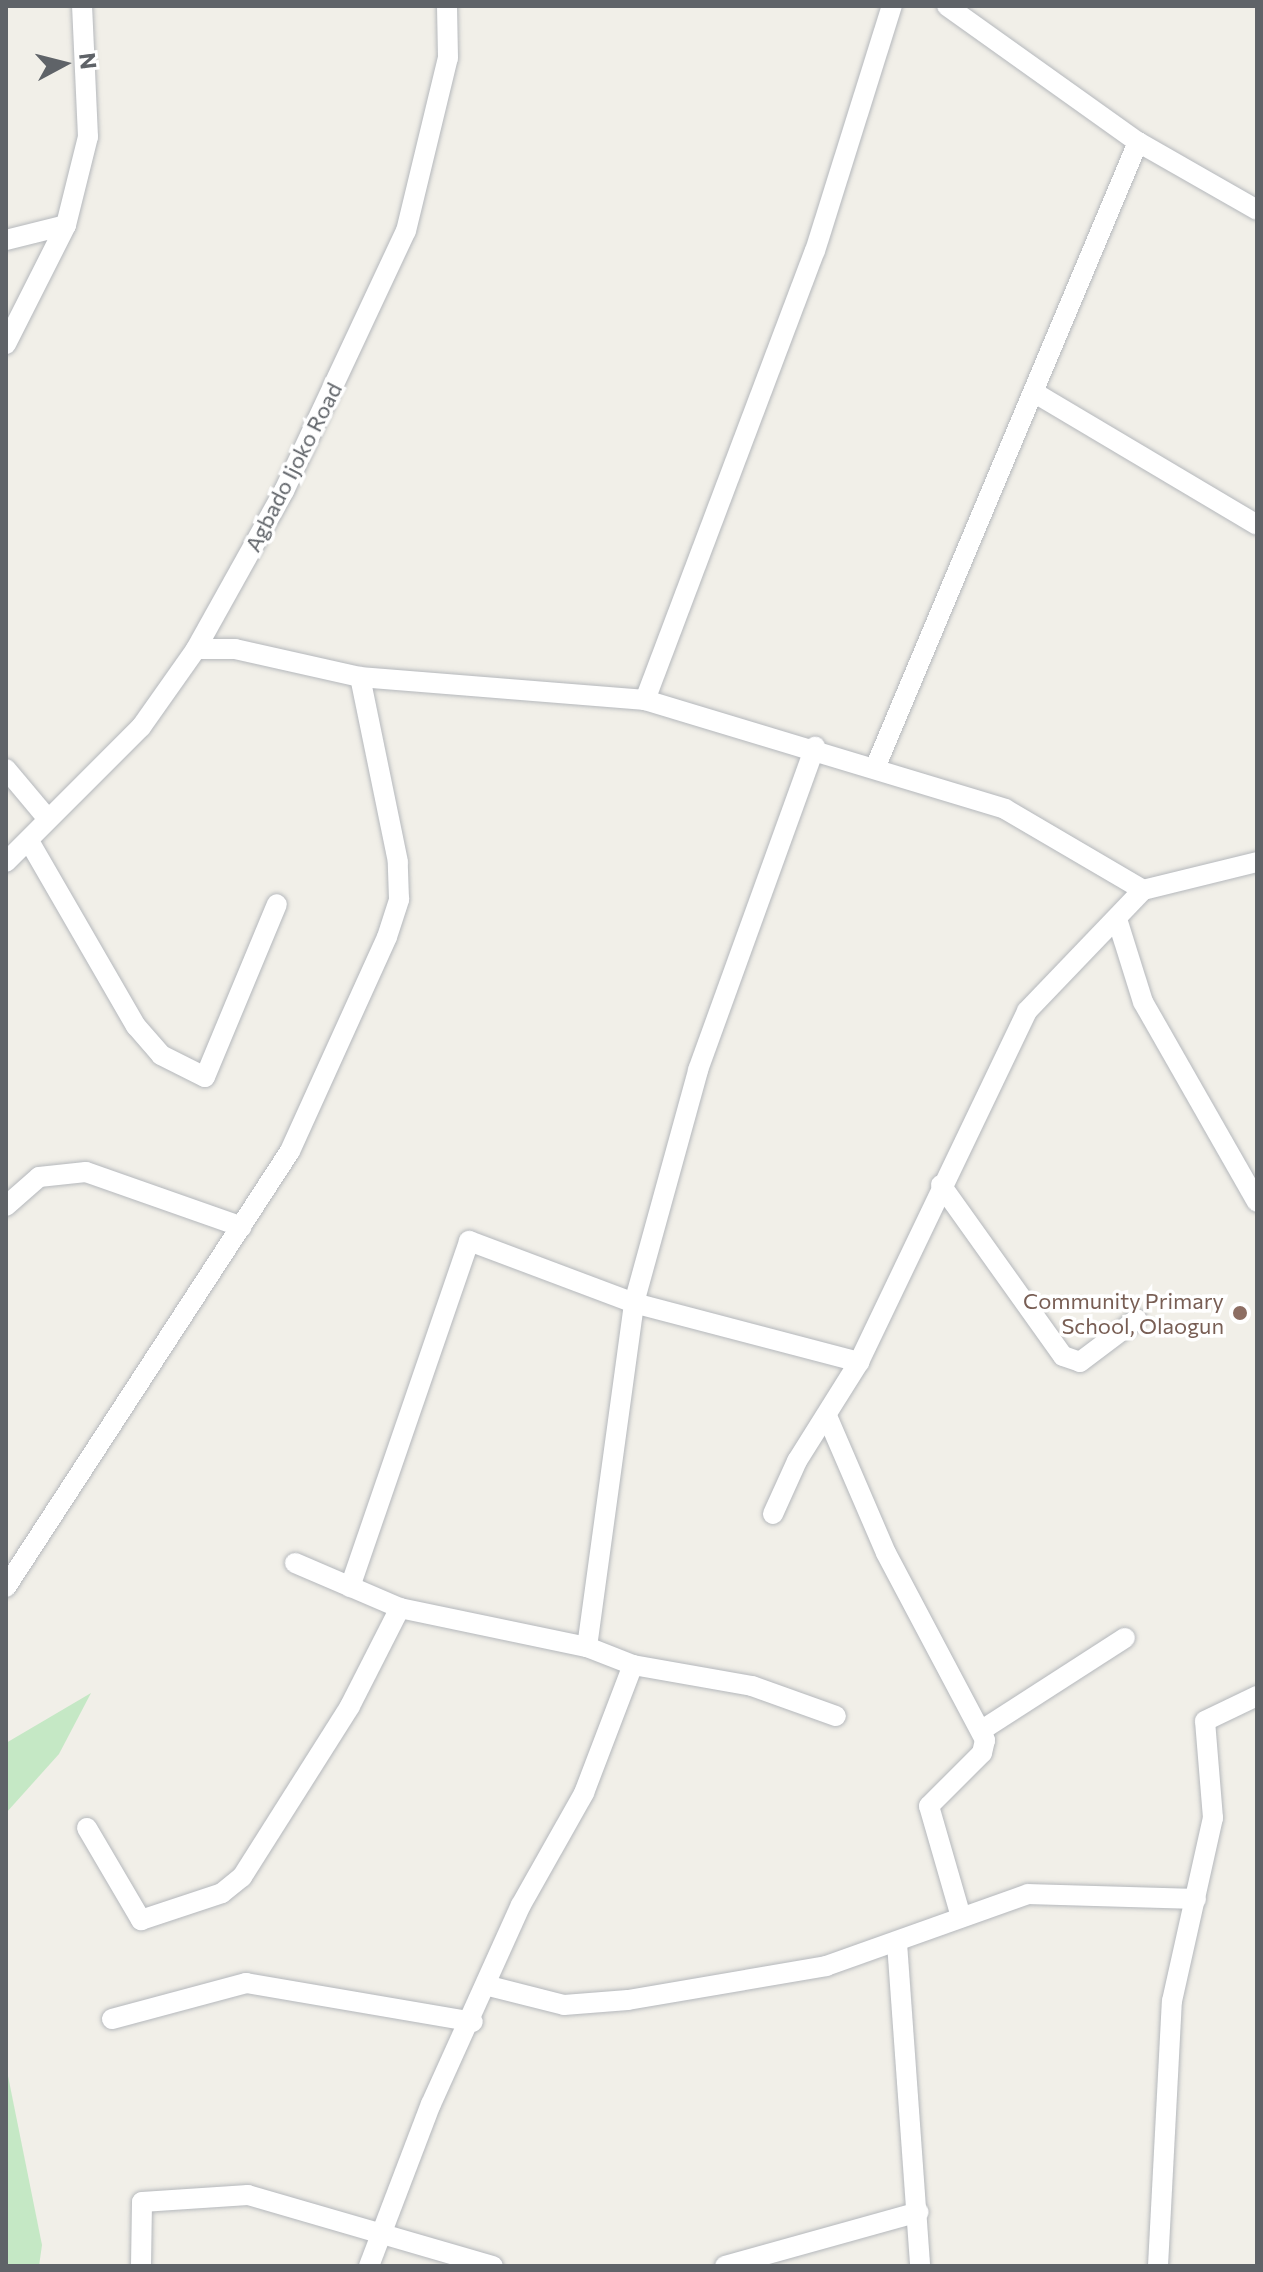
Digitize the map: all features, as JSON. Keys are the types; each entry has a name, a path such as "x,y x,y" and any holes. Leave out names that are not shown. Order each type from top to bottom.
{"street":[{"path":"6,344 66,225 88,137 82,6"},
{"name":"Agbado Ijoko Road","path":"6,862 141,727 196,649 284,491 406,231 448,58 447,6"},
{"path":"645,700 815,251 892,6"},
{"path":"947,6 1138,142 1257,210"},
{"path":"875,768 1138,142"},
{"path":"6,240 66,225"},
{"path":"1035,393 1257,525"},
{"path":"196,649 235,649 360,677 645,700 815,746 1005,809 1143,890"},
{"path":"6,1587 290,1151 399,899 360,677"},
{"path":"587,1647 634,1303 698,1070 815,746"},
{"path":"6,769 48,819"},
{"path":"29,841 136,1026 161,1055 205,1077 277,904"},
{"path":"773,1514 859,1362 941,1185 1027,1011 1143,890 1257,862"},
{"path":"1117,919 1143,1002 1257,1202"},
{"path":"6,1206 39,1177 86,1172 242,1227"},
{"path":"941,1185 1063,1356 1090,1358 1137,1319"},
{"path":"350,1587 469,1241 634,1303 859,1362"},
{"path":"827,1416 886,1553 982,1730 982,1753 929,1806 961,1917"},
{"path":"295,1563 400,1608 587,1647 633,1665 752,1686 836,1716"},
{"path":"87,1828 141,1920 222,1893 242,1877 350,1706 400,1608"},
{"path":"982,1730 1125,1638"},
{"path":"369,2266 376,2237 489,1986 521,1905 584,1793 633,1665"},
{"path":"1158,2266 1172,2001 1213,1818 1205,1721 1257,1696"},
{"path":"489,1986 564,2005 628,2000 753,1982 897,1943 1028,1894 1196,1899"},
{"path":"897,1943 919,2212 920,2266"},
{"path":"112,2019 246,1983 473,2022"},
{"path":"141,2266 142,2202 248,2195 376,2237 493,2266"},
{"path":"725,2266 919,2212"}],"green space":[{"path":"91,1693 59,1754 6,1813 6,1743"},
{"path":"6,2066 42,2245 39,2266 6,2266"}],"place":[{"name":"Community Primary School, Olaogun","path":"1240,1313"}]}
